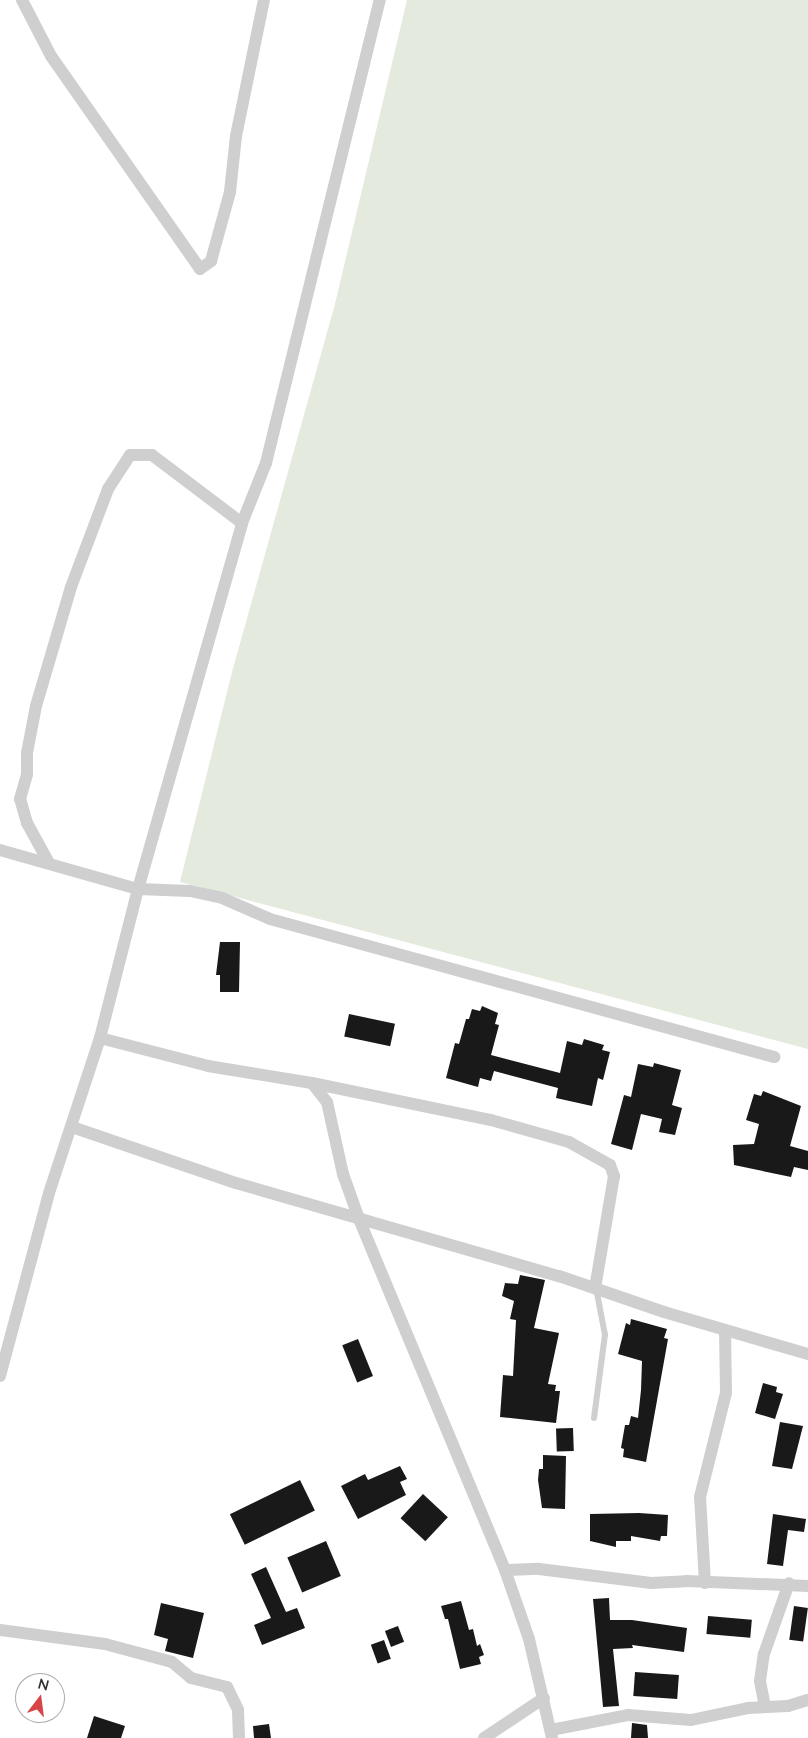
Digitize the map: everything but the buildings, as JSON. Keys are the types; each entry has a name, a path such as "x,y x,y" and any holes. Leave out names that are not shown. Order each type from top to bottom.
{"street":[{"path":"22,0 51,56 200,269 211,261 230,192 236,136 264,0"},
{"path":"0,1376 49,1193 100,1038 138,890 242,523 266,463 380,0"},
{"path":"49,863 27,823 20,798 27,774 26,754 36,706 70,588 108,489 130,455 152,455 242,523"},
{"path":"0,850 138,890 190,891 222,898 270,919 774,1057"},
{"path":"100,1038 208,1066 312,1083 490,1120 569,1142 610,1165 614,1176 595,1288"},
{"path":"312,1083 327,1102 343,1174 359,1219 504,1570 529,1639 552,1734 628,1715 691,1720 765,1707 788,1706 808,1700"},
{"path":"72,1127 236,1183 595,1288 725,1330 808,1354"},
{"path":"705,1582 700,1497 726,1393 725,1330"},
{"path":"504,1570 539,1569 651,1583 705,1582 808,1586"},
{"path":"765,1707 760,1681 764,1654 789,1584"},
{"path":"0,1630 105,1644 172,1662 191,1678 227,1688 238,1710 239,1738"},
{"path":"484,1738 544,1698"}],"lane":[{"path":"594,1418 605,1334 595,1288"}],"shaded area":[{"path":"407,0 808,0 808,1049 180,882 232,672 335,304"}]}
